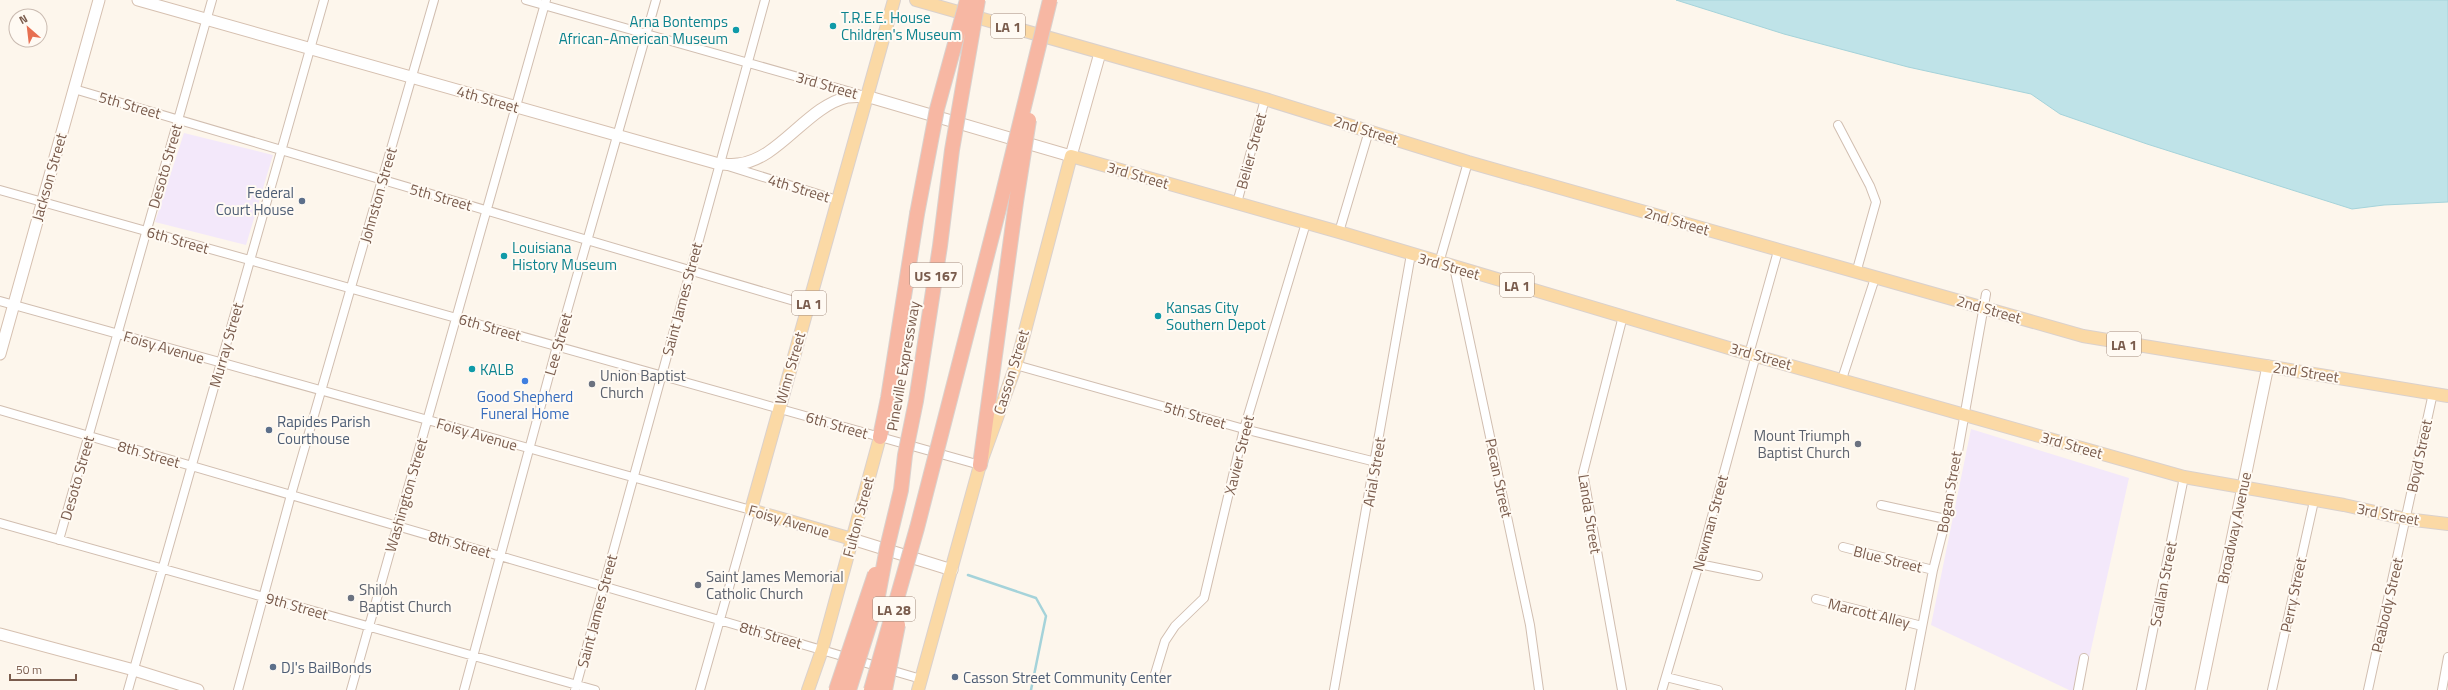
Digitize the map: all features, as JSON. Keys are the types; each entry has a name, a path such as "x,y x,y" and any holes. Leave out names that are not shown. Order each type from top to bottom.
{"highway":[{"path":"880,437 888,398 917,214 937,109 967,0"},
{"name":"Pineville Expressway","path":"887,548 901,490 905,455 916,402 940,246 952,150 978,0"},
{"name":"US 167","path":"885,690 917,528 999,209 1050,0"},
{"path":"980,465 1016,202 1045,18"},
{"name":"LA 28","path":"871,690 917,528"},
{"name":"LA 28","path":"836,690 876,573 887,548"},
{"name":"US 167","path":"849,690 877,601 887,548"}],"main road":[{"name":"Jackson Street","path":"0,354 99,0"},
{"name":"4th Street","path":"138,0 720,164"},
{"name":"Winn Street","path":"751,510 894,0"},
{"name":"2nd Street","path":"916,0 1264,99 1468,162 1856,273 1983,306 2083,336 2448,396"},
{"name":"Casson Street","path":"919,684 952,570 980,465 1016,365 1071,156 1100,53"},
{"name":"3rd Street","path":"866,96 1306,224 1339,232 1752,355 1842,379 2184,477 2406,519 2448,524"},
{"path":"720,164 738,164 750,161 776,145 834,103 848,98 866,96"},
{"name":"Broadway Avenue","path":"2201,690 2268,366"},
{"name":"Fulton Street","path":"808,690 822,650 880,437"},
{"name":"Foisy Avenue","path":"751,510 952,570"},
{"path":"0,634 134,670 198,690"}],"street":[{"name":"Desoto Street","path":"59,540 212,0"},
{"name":"Murray Street","path":"128,690 324,0"},
{"name":"Johnston Street","path":"291,495 434,0"},
{"name":"3rd Street","path":"526,0 545,3 747,63 866,96"},
{"name":"Lee Street","path":"464,690 557,346 619,136 656,0"},
{"name":"Saint James Street","path":"576,687 765,0"},
{"name":"Washington Street","path":"351,690 545,3"},
{"name":"5th Street","path":"74,89 808,305"},
{"name":"Belier Street","path":"1237,203 1264,99"},
{"path":"1838,125 1870,186 1876,202 1856,273"},
{"path":"1339,232 1369,131"},
{"path":"1438,262 1468,162"},
{"name":"4th Street","path":"720,164 837,200"},
{"name":"6th Street","path":"0,190 980,465"},
{"name":"Xavier Street","path":"1155,674 1165,641 1175,626 1204,598 1244,429 1306,224"},
{"name":"Newman Street","path":"1662,690 1699,564 1778,250"},
{"name":"Arial Street","path":"1334,690 1376,462 1411,254"},
{"name":"Pecan Street","path":"1454,267 1530,625 1539,690"},
{"path":"1842,379 1875,278"},
{"name":"Bogan Street","path":"1910,690 1933,570 1946,519 1963,414 1986,294"},
{"name":"Foisy Avenue","path":"0,301 751,510"},
{"name":"Landa Street","path":"1622,690 1583,473 1623,316"},
{"name":"5th Street","path":"1016,365 1244,429 1376,462"},
{"name":"Boyd Street","path":"2406,519 2432,393"},
{"name":"8th Street","path":"0,410 822,650 919,684"},
{"name":"Scallan Street","path":"2142,690 2184,477"},
{"path":"238,690 265,597 291,495"},
{"name":"Perry Street","path":"2272,690 2314,501"},
{"path":"1881,505 1946,519"},
{"name":"Winn Street","path":"700,690 751,510"},
{"name":"Peabody Street","path":"2368,690 2406,519"},
{"name":"9th Street","path":"0,523 369,626 576,687 595,690"},
{"name":"Blue Street","path":"1843,548 1933,570"},
{"path":"1699,564 1758,576"},
{"name":"Marcott Alley","path":"1816,599 1922,626"},
{"path":"2442,690 2448,657"},
{"path":"2078,690 2084,658"},
{"path":"1666,677 1718,690"}],"shaded area":[{"path":"184,133 273,155 246,245 155,222"},
{"path":"1971,429 2129,478 2082,690 2069,690 1931,625"}],"water":[{"path":"1676,0 2448,0 2448,202 2384,205 2352,209 2147,144 2060,114 2031,94 1908,67 1784,34"}],"waterway":[{"path":"968,575 1036,598 1046,616 1031,690"}],"place":[{"name":"T.R.E.E. House Children's Museum","path":"833,26"},
{"name":"Arna Bontemps African-American Museum","path":"736,30"},
{"name":"Federal Court House","path":"302,201"},
{"name":"Louisiana History Museum","path":"504,256"},
{"name":"Kansas City Southern Depot","path":"1158,316"},
{"name":"KALB","path":"472,369"},
{"name":"Good Shepherd Funeral Home","path":"525,381"},
{"name":"Union Baptist Church","path":"592,384"},
{"name":"Rapides Parish Courthouse","path":"269,430"},
{"name":"Mount Triumph Baptist Church","path":"1858,444"},
{"name":"Saint James Memorial Catholic Church","path":"698,585"},
{"name":"Shiloh Baptist Church","path":"351,598"},
{"name":"DJ's BailBonds","path":"273,667"},
{"name":"Casson Street Community Center","path":"955,677"}]}
